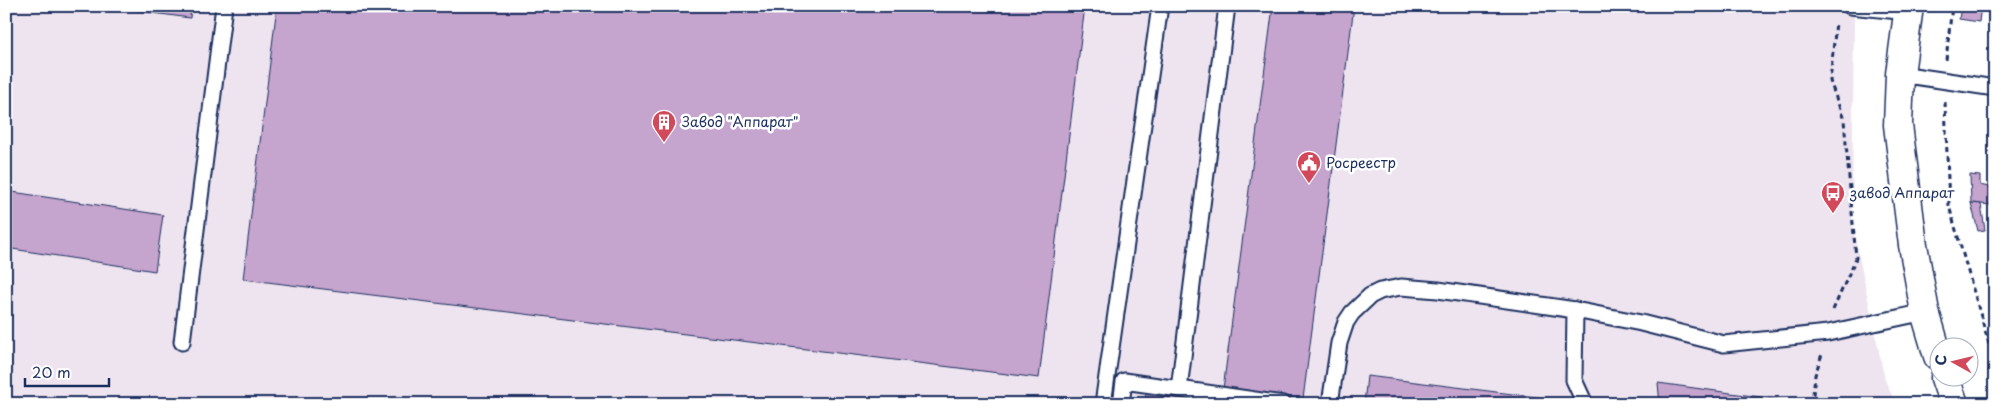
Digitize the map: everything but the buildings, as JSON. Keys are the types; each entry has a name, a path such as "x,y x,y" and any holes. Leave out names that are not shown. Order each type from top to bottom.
{"main road":[{"path":"1909,9 1900,74 1898,125 1913,245 1925,312 1933,338"},
{"path":"1948,388 1954,404"}],"lane":[{"path":"182,342 224,6"},
{"path":"1103,404 1160,6"},
{"path":"1179,389 1227,6"},
{"path":"1850,6 1909,9"},
{"path":"1900,74 1995,88"},
{"path":"1330,404 1339,343 1346,322 1361,304 1380,291 1401,287 1438,290 1575,310 1724,344 1828,333 1925,312"},
{"path":"1575,310 1574,380 1585,404"},
{"path":"1122,404 1124,381 1283,404"}],"path":[{"path":"1952,6 1944,79 1950,206 1995,364"},
{"path":"1812,404 1815,375 1828,333 1834,304 1856,258 1844,120 1830,81 1837,16"}],"shaded area":[{"path":"6,6 1856,6 1854,19 1852,223 1885,380 1896,404 6,404"}],"place":[{"name":"Завод \"Аппарат\"","path":"664,143"},
{"name":"Росреестр","path":"1309,184"},
{"name":"завод Аппарат","path":"1833,214"}]}
